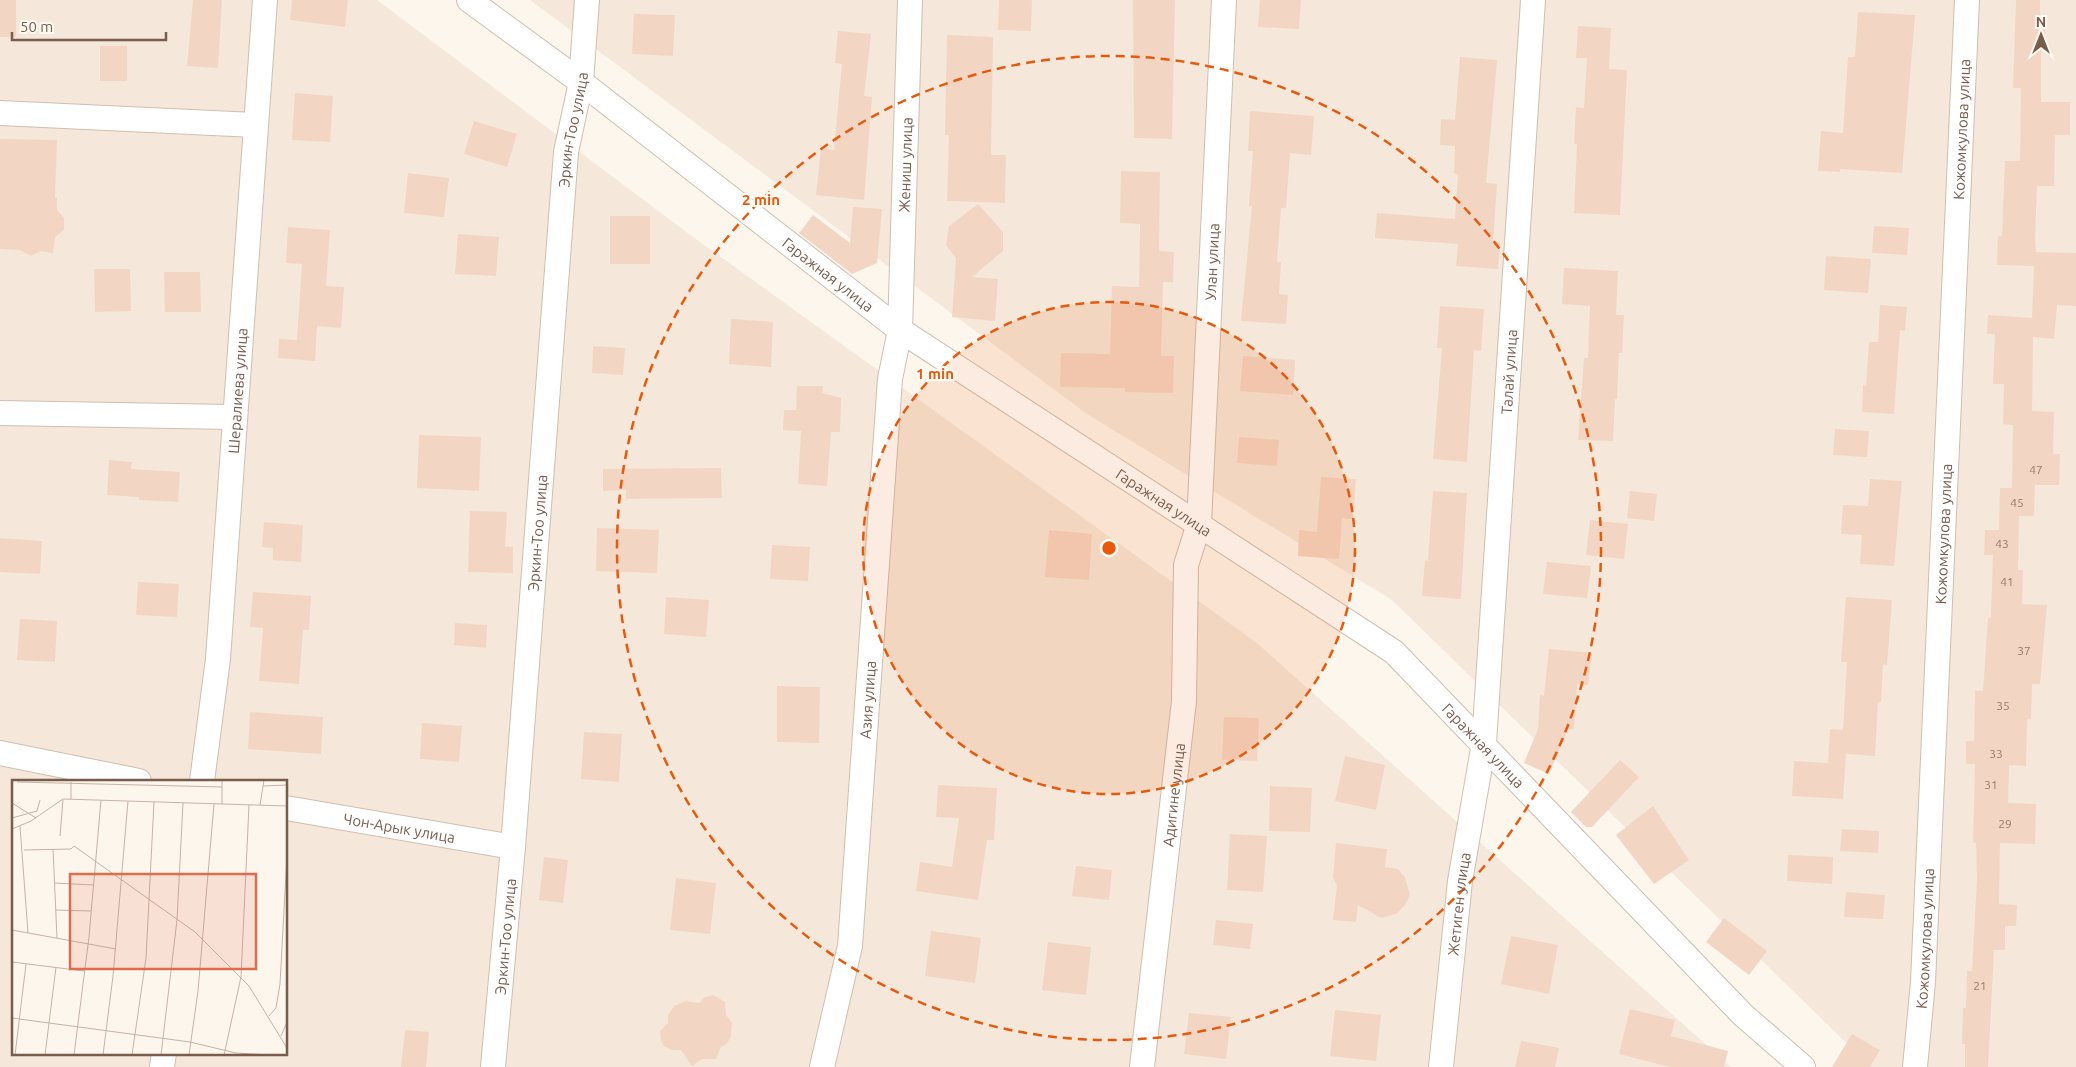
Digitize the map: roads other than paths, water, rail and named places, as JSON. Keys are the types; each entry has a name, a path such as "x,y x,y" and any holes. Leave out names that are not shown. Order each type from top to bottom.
{"street":[{"name":"Шералиева улица","path":"202,780 218,659 233,418 265,0"},
{"name":"Гаражная улица","path":"469,0 581,82 900,330 1394,652 1743,1015 1803,1067"},
{"name":"Эркин-Тоо улица","path":"493,1067 513,847 566,152 581,82 587,0"},
{"name":"Жениш улица","path":"900,330 910,0"},
{"name":"Улан улица","path":"1199,524 1224,0"},
{"name":"Талай улица","path":"1484,744 1533,0"},
{"name":"Кожомкулова улица","path":"1915,1067 1923,972 1967,0"},
{"path":"0,113 255,125"},
{"name":"Азия улица","path":"822,1067 850,946 890,379 900,330"},
{"path":"0,413 233,418"},
{"name":"Адигине улица","path":"1142,1067 1184,701 1186,565 1199,524"},
{"name":"Жетиген улица","path":"1441,1067 1460,881 1484,744"},
{"path":"0,753 134,780"},
{"name":"Чон-Арык улица","path":"288,808 513,847"},
{"path":"162,1067 164,1054"}]}
